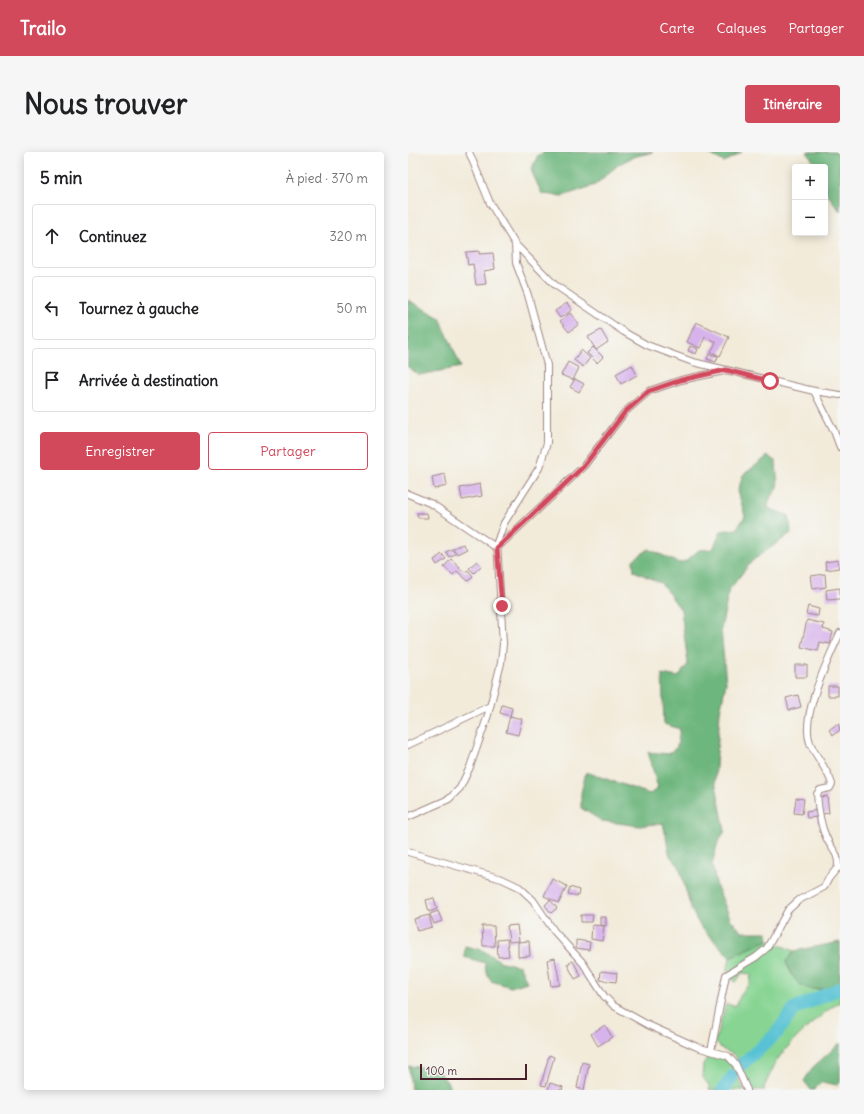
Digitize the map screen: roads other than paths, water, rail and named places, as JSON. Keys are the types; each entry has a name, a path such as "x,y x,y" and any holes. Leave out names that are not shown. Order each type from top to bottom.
{"street":[{"path":"469,152 490,203 515,244 555,285 624,332 647,345 670,354 726,370 814,391 840,395"},
{"path":"408,817 449,799 460,788 470,767 490,706 501,662 503,644 497,542 501,530 539,468 548,436 547,365 528,295 516,263 515,244"},
{"path":"497,548 583,467 625,412 649,391 681,380 726,370"},
{"path":"814,391 834,431 840,447"},
{"path":"408,494 432,504 497,548"},
{"path":"711,1051 726,975 756,957 767,948 788,910 798,900 824,887 839,866 838,856 826,837 817,794 820,790 830,788 832,784 810,744 808,728 811,708 824,669 840,633"},
{"path":"408,745 490,706"},
{"path":"408,852 502,879 518,887 533,900 554,931 583,963 604,996 614,1006 654,1028 697,1048 722,1053 732,1060 747,1090"}],"waterway":[{"path":"741,1065 776,1034 794,1009 840,988"},
{"path":"723,1090 733,1076"}]}
